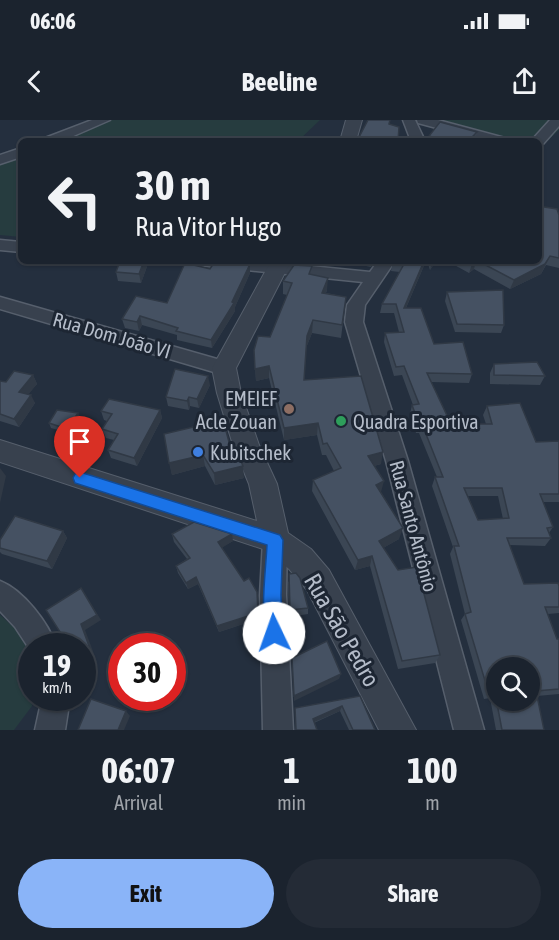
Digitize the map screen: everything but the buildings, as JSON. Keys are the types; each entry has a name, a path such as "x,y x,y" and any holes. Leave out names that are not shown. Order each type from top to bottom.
{"street":[{"path":"58,138 104,120"},
{"path":"349,138 354,120"},
{"path":"409,120 417,138"},
{"path":"423,120 489,138"},
{"path":"541,138 557,120"},
{"path":"0,160 18,153"},
{"path":"0,245 18,247"},
{"path":"278,730 273,595 275,540 263,484 246,445 224,368 279,264 381,269"},
{"name":"Rua Santo Antônio","path":"381,269 356,305 354,322 397,461 469,730"},
{"name":"Rua Dom João VI","path":"0,303 224,368"},
{"name":"Rua São Pedro","path":"0,451 275,540 300,559 318,580 398,730"},
{"path":"0,469 37,464"},
{"path":"0,593 35,633"},
{"path":"50,730 54,711"}],"green space":[{"path":"99,120 320,120 301,138 52,138"},
{"path":"430,120 559,120 559,130 542,146 542,138 489,138"},
{"path":"18,151 18,237 0,235 0,159"},
{"path":"0,615 20,633 18,633 18,711 28,711 14,730 0,730"}],"place":[{"name":"EMEIEF Acle Zouan","path":"289,409"},
{"name":"Quadra Esportiva","path":"341,421"},
{"name":"Kubitschek","path":"198,452"}],"route":[{"path":"80,478 275,540 274,633"}]}
